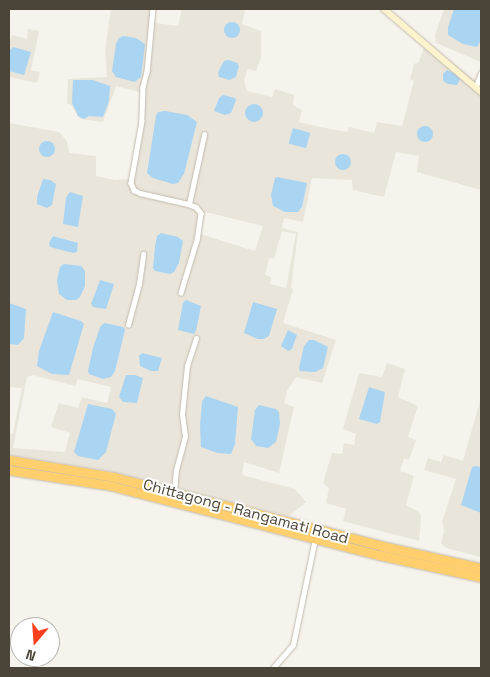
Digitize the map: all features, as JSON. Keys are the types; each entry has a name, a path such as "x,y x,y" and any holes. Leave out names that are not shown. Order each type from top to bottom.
{"highway":[{"name":"Chittagong - Rangamati Road","path":"9,460 114,476 382,546 481,568"},
{"name":"Chittagong - Rangamati Road","path":"9,470 112,486 316,539 481,577"}],"street":[{"path":"153,9 147,72 143,86 142,121 130,183 134,190 140,193 189,204 196,207 201,213 201,220 182,293"},
{"path":"384,9 481,92"},
{"path":"476,86 481,73"},
{"path":"189,204 204,135"},
{"path":"128,325 144,254"},
{"path":"174,492 176,470 185,436 182,414 187,366 196,338"},
{"path":"273,668 293,645 316,539"}],"shaded area":[{"path":"111,9 156,9 155,23 178,26 182,9 245,9 242,24 261,31 261,57 256,71 248,69 244,80 247,91 272,97 275,89 294,95 293,105 302,110 299,122 347,132 349,127 374,133 377,122 402,126 414,81 410,79 414,64 419,62 424,48 430,45 481,85 481,190 417,172 419,156 396,152 384,197 353,190 352,180 312,178 303,222 284,218 282,228 298,232 291,288 293,289 283,323 336,340 322,383 296,377 287,391 284,403 294,407 279,473 244,462 242,475 295,489 306,502 289,516 109,471 9,455 9,434 13,434 22,388 9,387 9,123 59,132 67,141 69,153 96,156 96,176 115,180 129,179 140,116 140,92 116,86 103,122 80,119 71,105 67,103 68,79 107,77 105,50","holes":["205,212 263,226 255,251 200,234","282,231 296,234 286,288 270,284 271,277 265,275 269,258 274,259","33,375 75,386 78,379 111,387 107,403 82,397 78,408 59,403 51,427 70,433 65,452 13,448 27,377"]},
{"path":"444,9 481,9 481,62 436,43 435,35"},
{"path":"28,29 39,31 31,70 40,72 37,83 9,77 9,44 12,35 27,39"},
{"path":"387,363 405,369 398,397 418,406 408,437 416,440 409,460 404,458 400,471 414,476 406,505 419,512 421,516 419,541 343,521 346,509 326,503 329,488 323,483 332,453 342,454 344,443 354,445 356,434 343,429 359,373 382,377"},
{"path":"481,397 481,557 446,548 441,543 444,531 442,522 456,479 424,470 428,458 441,462 444,455 463,461"}],"water":[{"path":"454,9 481,9 481,40 477,47 463,44 448,35 448,27"},
{"path":"232,22 240,30 232,38 224,30"},
{"path":"123,36 136,38 145,44 141,77 135,82 116,77 112,71 116,44 119,38"},
{"path":"13,47 31,52 24,75 9,71 9,51"},
{"path":"229,60 237,63 239,66 236,77 229,80 219,77 218,72 224,61"},
{"path":"447,70 461,77 457,85 448,84 443,81 443,74"},
{"path":"73,80 93,80 110,86 109,101 103,117 89,116 84,119 78,116 72,103"},
{"path":"223,95 235,98 236,100 231,113 225,115 214,111 219,98"},
{"path":"254,104 260,107 263,113 260,119 254,122 248,119 245,113 248,107"},
{"path":"165,111 187,115 197,122 184,174 178,183 173,184 153,178 147,173 156,116 158,112"},
{"path":"425,126 433,134 425,142 417,134"},
{"path":"293,128 310,133 306,148 289,143"},
{"path":"44,141 50,141 55,146 53,155 44,157 39,152 39,146"},
{"path":"340,154 346,154 351,159 349,168 340,170 335,165 335,159"},
{"path":"275,178 307,183 302,207 298,212 285,212 273,206 271,195"},
{"path":"43,179 50,180 56,184 52,205 47,208 37,204 37,197"},
{"path":"70,192 83,196 78,227 63,224 66,198"},
{"path":"161,233 178,237 183,241 179,263 174,272 170,274 155,271 153,268 157,236"},
{"path":"53,236 78,243 77,252 73,253 50,247 49,243"},
{"path":"64,264 81,266 85,271 85,286 80,297 76,300 67,300 59,294 57,280 60,267"},
{"path":"100,280 114,284 106,309 93,307 91,304"},
{"path":"186,300 201,306 194,334 178,330 183,303"},
{"path":"253,302 277,309 269,336 264,339 258,339 244,333"},
{"path":"9,303 26,309 24,338 18,345 9,344"},
{"path":"53,312 81,321 84,324 69,375 52,374 37,366 39,351"},
{"path":"104,323 123,327 125,330 115,371 111,377 103,379 89,374 88,371 100,327"},
{"path":"288,330 297,335 292,349 288,351 281,346"},
{"path":"309,340 314,340 328,347 323,368 315,372 300,371 299,368 304,346"},
{"path":"142,353 162,358 158,371 151,371 140,366 139,356"},
{"path":"126,375 135,375 143,378 137,403 123,402 119,397"},
{"path":"369,387 385,392 380,422 377,424 359,419"},
{"path":"206,396 238,407 235,444 231,454 217,453 201,447 202,401"},
{"path":"88,404 112,409 116,414 106,452 98,460 78,456 74,452"},
{"path":"259,405 276,409 279,412 280,424 276,442 268,448 256,446 251,439 255,410"},
{"path":"472,467 481,467 481,513 461,505"}]}
